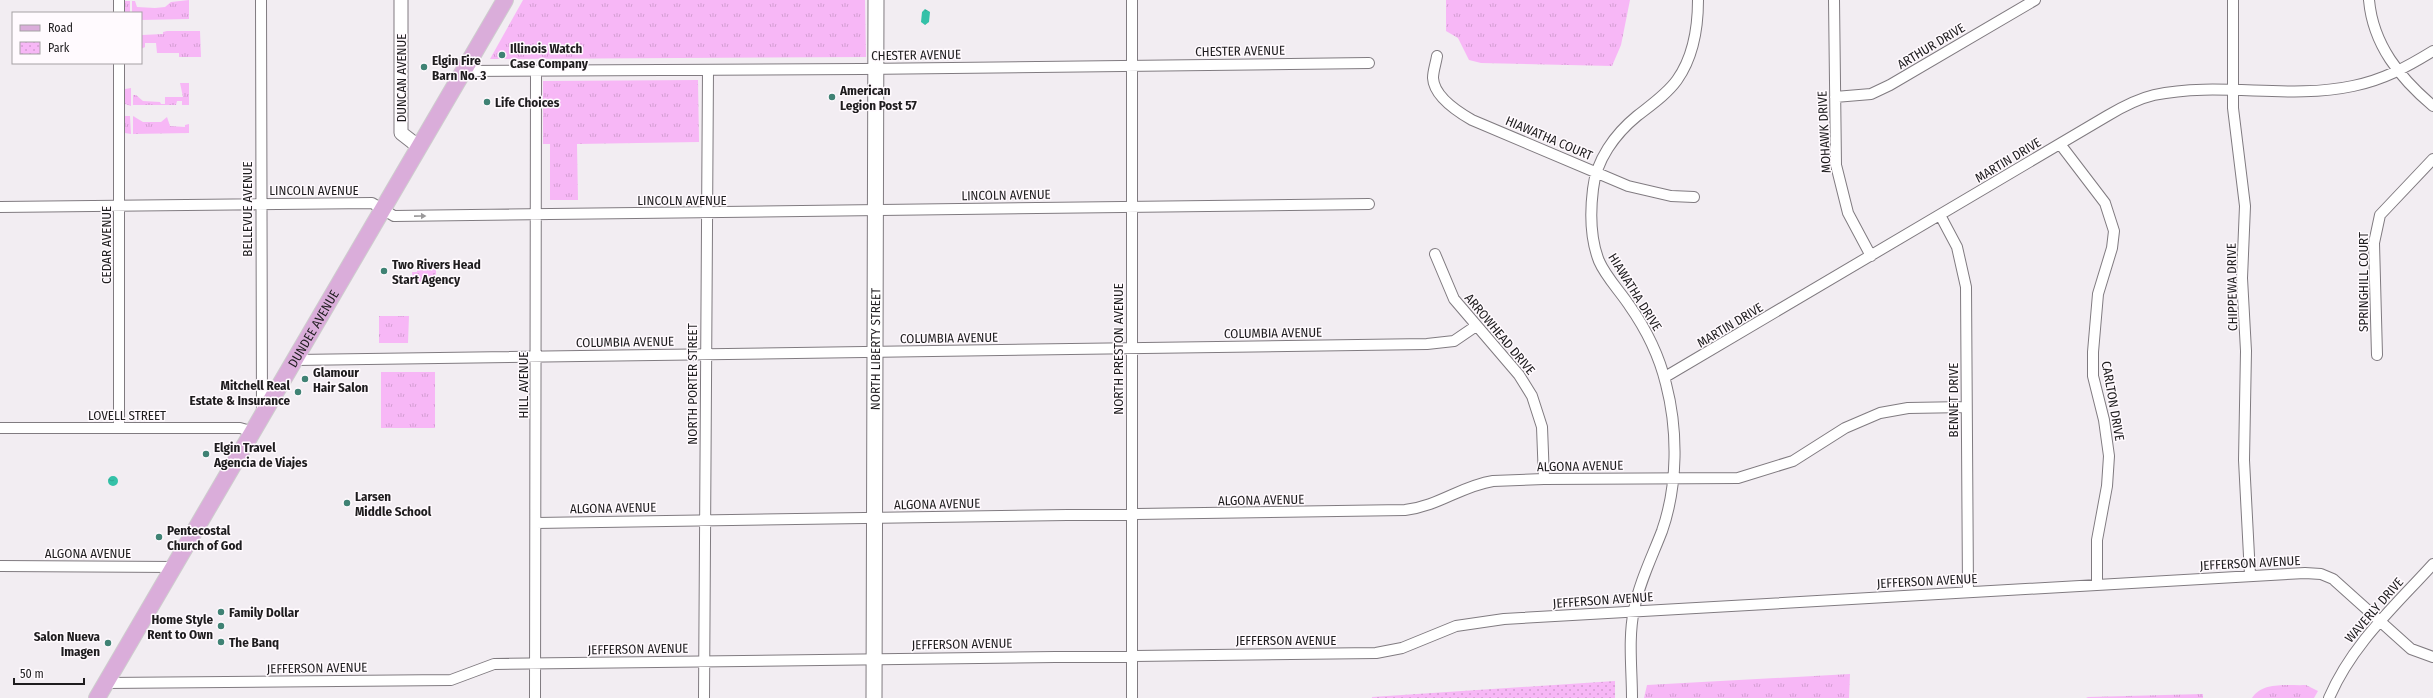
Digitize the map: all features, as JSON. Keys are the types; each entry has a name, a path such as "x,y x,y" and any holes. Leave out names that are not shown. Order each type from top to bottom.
{"main road":[{"name":"DUNDEE AVENUE","path":"98,698 505,0"},
{"name":"NORTH LIBERTY STREET","path":"874,698 876,352 874,211 876,0"}],"street":[{"path":"119,0 119,12"},
{"name":"BELLEVUE AVENUE","path":"261,0 260,204 262,418"},
{"name":"DUNCAN AVENUE","path":"401,0 401,129 403,137 419,147"},
{"name":"NORTH PRESTON AVENUE","path":"1132,0 1132,698"},
{"name":"HIAWATHA DRIVE","path":"1632,698 1634,611 1662,529 1672,478 1674,427 1665,377 1648,335 1607,276 1596,251 1591,215 1597,172 1604,154 1619,134 1666,92 1680,75 1694,44 1698,0"},
{"name":"MOHAWK DRIVE","path":"1834,0 1836,157 1841,191 1853,224 1871,256"},
{"name":"ARTHUR DRIVE","path":"1835,98 1871,94 1890,86 2035,0"},
{"name":"CHIPPEWA DRIVE","path":"2233,0 2232,91 2245,206 2242,278 2246,351 2244,460 2250,575"},
{"path":"2369,0 2372,22 2379,42 2399,71 2433,106"},
{"name":"MARTIN DRIVE","path":"1665,377 2107,116 2137,100 2180,91 2327,90 2371,82 2399,71 2433,51"},
{"name":"HIAWATHA COURT","path":"1437,56 1434,71 1435,84 1445,99 1458,111 1476,122 1647,192 1670,196 1694,197"},
{"name":"CHESTER AVENUE","path":"464,71 875,69 1369,63"},
{"name":"CEDAR AVENUE","path":"119,64 119,428"},
{"name":"NORTH PORTER STREET","path":"704,698 708,70"},
{"name":"HILL AVENUE","path":"535,698 536,71"},
{"name":"CARLTON DRIVE","path":"2060,144 2105,203 2114,230 2112,248 2098,294 2093,352 2093,376 2106,428 2109,456 2107,486 2097,540 2097,584"},
{"name":"SPRINGHILL COURT","path":"2377,355 2374,243 2376,227 2385,207 2433,159"},
{"name":"LINCOLN AVENUE","path":"0,208 372,203 394,216 1369,204"},
{"name":"BENNET DRIVE","path":"1940,215 1957,247 1965,277 1968,591"},
{"name":"ARROWHEAD DRIVE","path":"1435,254 1452,295 1476,326 1519,375 1532,396 1542,427 1544,479"},
{"name":"COLUMBIA AVENUE","path":"296,360 705,353 1430,344 1454,341 1476,326"},
{"name":"ALGONA AVENUE","path":"536,523 704,519 1405,510 1433,504 1488,482 1544,479 1734,478 1757,474 1796,460 1845,428 1880,413 1908,408 1966,407"},
{"name":"LOVELL STREET","path":"0,428 240,428 254,432"},
{"name":"WAVERLY DRIVE","path":"2329,698 2351,657 2380,620 2433,564"},
{"name":"ALGONA AVENUE","path":"0,566 175,567"},
{"name":"JEFFERSON AVENUE","path":"106,683 451,680 490,664 1131,654 1387,652 1409,646 1446,629 1471,623 1634,611 1968,591 2310,573 2325,576 2340,584 2411,649 2433,657"}],"green space":[{"path":"189,0 189,19 142,20 142,12 132,12 132,1 135,1 137,7 155,8 165,7 171,2"},
{"path":"523,0 865,0 866,57 490,59"},
{"path":"1446,0 1630,0 1621,45 1612,66 1481,63 1469,60 1458,38 1446,31"},
{"path":"124,1 130,1 130,12 125,12"},
{"path":"200,31 201,57 179,57 179,53 157,53 156,43 145,43 145,47 142,48 142,35 163,34 163,32"},
{"path":"698,80 699,142 577,144 578,200 550,200 550,144 543,144 543,81"},
{"path":"180,83 189,83 189,105 182,105 182,101 177,101 176,105 133,105 133,95 136,95 143,101 160,102 161,104 165,104 165,97 183,97"},
{"path":"131,88 131,106 125,104 125,89"},
{"path":"125,116 130,116 131,134 125,133"},
{"path":"133,116 143,122 161,122 167,117 170,126 185,127 185,125 189,124 189,133 133,134"},
{"path":"417,265 436,265 436,282 413,282 412,272 417,272"},
{"path":"379,316 409,316 408,343 379,343"},
{"path":"381,372 435,372 435,428 381,428"},
{"path":"1850,674 1849,698 1644,698 1647,685"},
{"path":"1615,681 1615,698 1372,698 1372,697"},
{"path":"2306,685 2318,691 2314,698 2252,698 2263,689 2269,687"},
{"path":"2203,694 2203,698 2086,698 2088,697"}],"water":[{"path":"925,9 930,12 929,22 925,25 921,22 922,12"},
{"path":"111,476 115,476 117,477 117,485 111,486 108,483 108,479"}],"place":[{"name":"Illinois Watch Case Company","path":"502,55"},
{"name":"Elgin Fire Barn No. 3","path":"424,67"},
{"name":"American Legion Post 57","path":"832,97"},
{"name":"Life Choices","path":"487,102"},
{"name":"Two Rivers Head Start Agency","path":"384,271"},
{"name":"Glamour Hair Salon","path":"305,379"},
{"name":"Mitchell Real Estate & Insurance","path":"298,392"},
{"name":"Elgin Travel Agencia de Viajes","path":"206,454"},
{"name":"Larsen Middle School","path":"347,503"},
{"name":"Pentecostal Church of God","path":"159,537"},
{"name":"Family Dollar","path":"221,612"},
{"name":"Home Style Rent to Own","path":"221,626"},
{"name":"The Banq","path":"221,642"},
{"name":"Salon Nueva Imagen","path":"108,643"}]}
